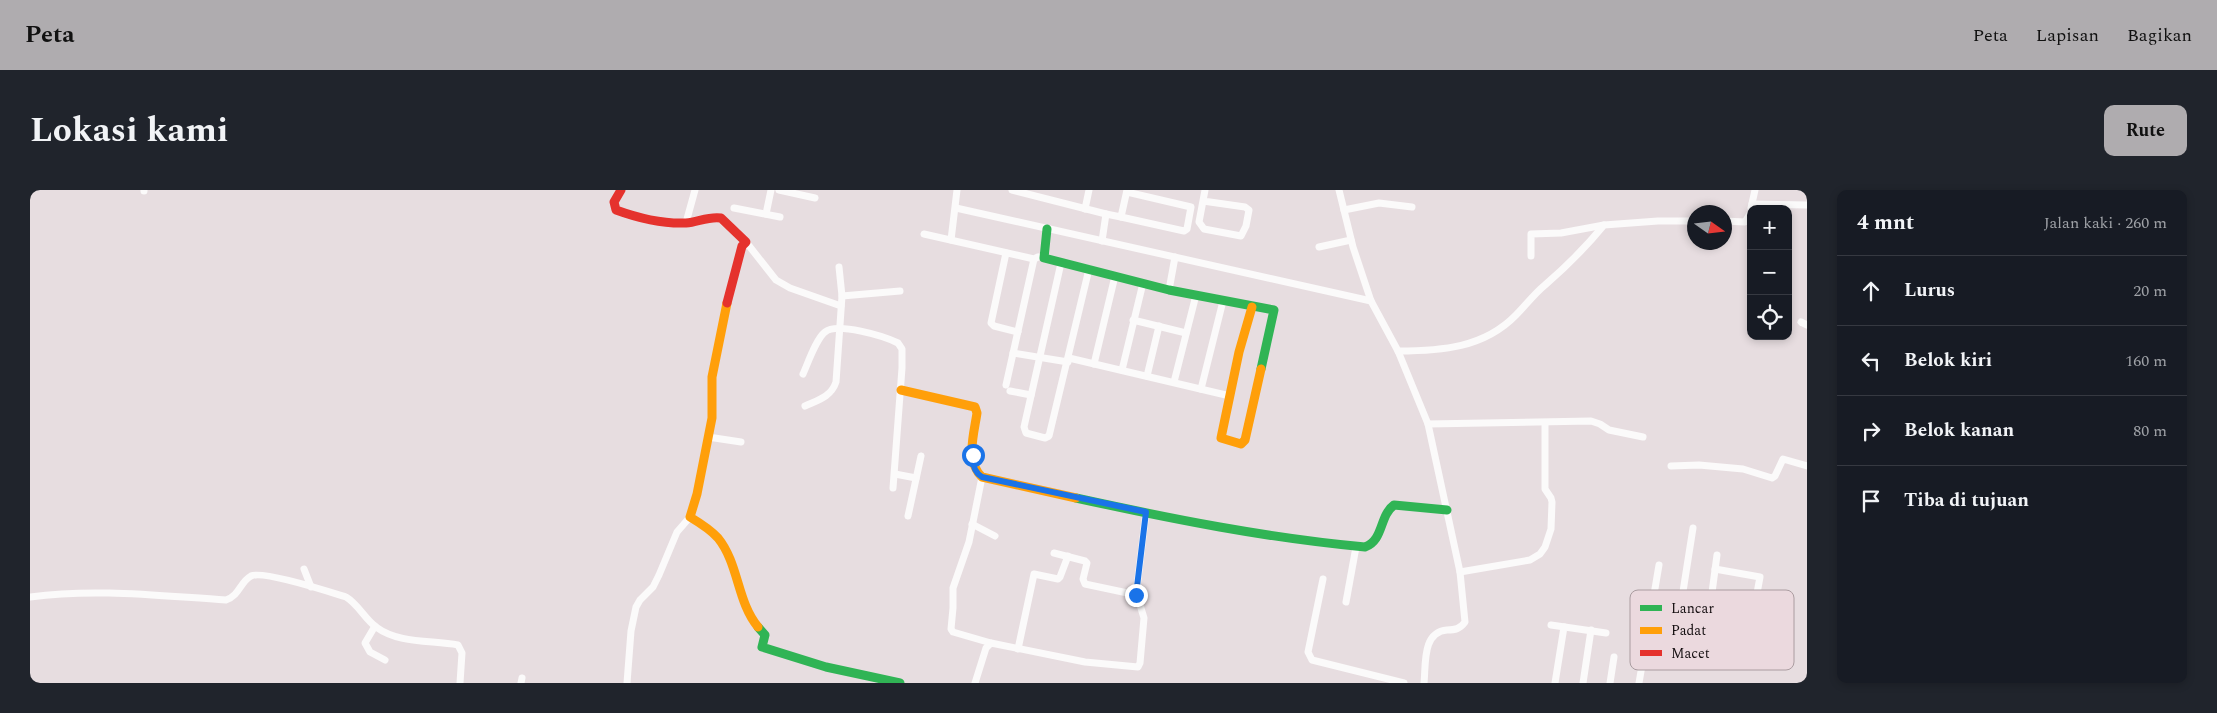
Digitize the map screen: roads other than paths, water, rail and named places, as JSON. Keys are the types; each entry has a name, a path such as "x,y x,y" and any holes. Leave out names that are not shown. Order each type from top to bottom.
{"street":[{"path":"621,190 614,202 616,210 678,223 692,223 716,217 721,218 746,242 776,280 790,288 841,306"},
{"path":"687,219 695,190"},
{"path":"766,214 770,190"},
{"path":"779,190 815,198"},
{"path":"951,240 957,190"},
{"path":"1012,190 1026,192 1085,209 1106,214 1184,231 1187,229 1191,207 1127,191 1121,217"},
{"path":"1085,209 1089,190"},
{"path":"1203,201 1245,207 1249,210 1244,232 1241,236 1204,229 1199,222 1205,190"},
{"path":"1339,190 1371,301 1398,351 1428,424 1460,572 1465,622 1457,630 1443,631 1432,637 1428,644 1424,683"},
{"path":"1752,205 1755,190"},
{"path":"1344,210 1379,203 1412,207"},
{"path":"1792,206 1807,205"},
{"path":"734,208 780,217"},
{"path":"956,208 1102,242 1330,290 1371,301"},
{"path":"1102,242 1106,214"},
{"path":"1732,221 1745,222 1747,218"},
{"path":"1531,256 1531,234 1561,233 1604,225 1687,221"},
{"path":"1398,351 1429,351 1462,346 1490,334 1516,316 1545,285 1560,274 1584,250 1604,225"},
{"path":"1047,229 1044,258 1169,290 1274,310 1245,440 1242,444 1221,438 1252,307"},
{"path":"924,234 1034,259 1043,254"},
{"path":"1319,247 1352,240"},
{"path":"627,683 631,631 636,607 656,581 677,532 690,516 697,494 713,410 712,377 721,342 732,281 742,246 746,242"},
{"path":"1006,252 991,323 994,326 1018,332"},
{"path":"1169,290 1175,257"},
{"path":"1031,396 1008,388 1013,353 1034,259"},
{"path":"1061,262 1024,431 1047,438 1068,360 1089,269"},
{"path":"805,406 827,396 834,388 838,371 842,296 839,266"},
{"path":"1094,364 1115,276"},
{"path":"1122,370 1143,283"},
{"path":"842,296 900,291"},
{"path":"1174,382 1196,296"},
{"path":"1201,389 1223,301"},
{"path":"1134,320 1186,332"},
{"path":"1147,376 1159,326"},
{"path":"803,374 823,333 829,329 839,327 898,343 902,349 901,390 893,488"},
{"path":"1013,353 1094,364 1230,396"},
{"path":"901,390 975,407 977,413 972,462 977,474 982,477 1146,512 1284,538 1356,547 1372,546 1377,540 1387,510 1394,505 1447,510"},
{"path":"1428,424 1544,424 1591,421 1609,430 1643,437"},
{"path":"1460,572 1530,560 1545,547 1551,529 1552,502 1545,489 1544,424"},
{"path":"708,437 741,442"},
{"path":"908,516 921,456"},
{"path":"1671,466 1700,465 1743,469 1772,478 1775,476 1783,459 1807,466"},
{"path":"895,474 916,478"},
{"path":"982,477 967,550 952,588 951,631 1018,649 1085,662 1135,668 1140,663 1144,618 1136,595 1146,512"},
{"path":"690,516 712,531 724,548 753,622 765,635 763,648 826,667 900,683"},
{"path":"972,524 995,536"},
{"path":"1683,590 1693,528"},
{"path":"1346,602 1356,547"},
{"path":"1054,553 1085,561 1083,579 1085,584 1136,595"},
{"path":"1712,590 1717,555"},
{"path":"1018,649 1034,574 1058,579 1068,556"},
{"path":"1655,590 1659,565"},
{"path":"304,569 311,587"},
{"path":"1715,569 1760,577 1760,590"},
{"path":"30,597 107,592 226,600 234,598 249,577 256,575 286,580 346,596 354,601 375,626 398,637 458,645 462,653 460,683"},
{"path":"1323,579 1308,652 1309,657 1312,660 1404,683"},
{"path":"1552,625 1606,632"},
{"path":"375,626 365,643 370,652 384,660"},
{"path":"1555,683 1564,627"},
{"path":"1583,683 1592,630"},
{"path":"975,683 986,648 991,643"},
{"path":"1610,683 1614,657"},
{"path":"1639,683 1641,670"}]}
